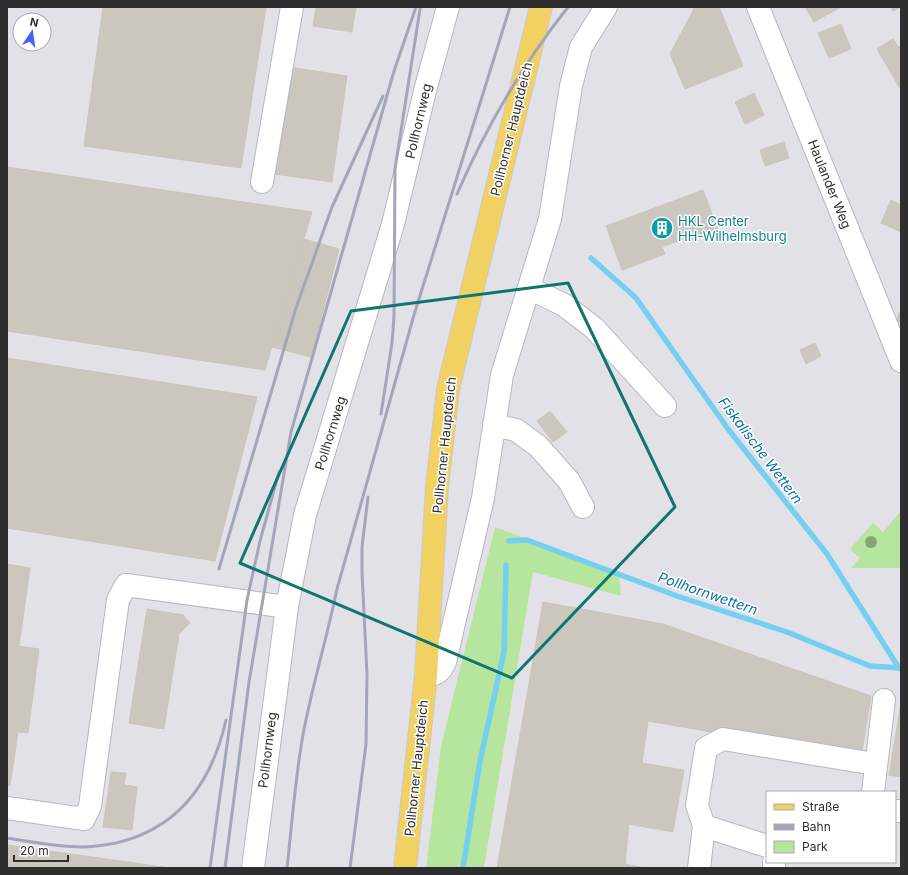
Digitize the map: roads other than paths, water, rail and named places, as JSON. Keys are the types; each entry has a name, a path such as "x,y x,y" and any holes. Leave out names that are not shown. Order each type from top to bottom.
{"main road":[{"name":"Pollhorner Hauptdeich","path":"404,868 426,675 437,487 448,389 541,7"}],"street":[{"path":"262,182 292,7"},
{"name":"Pollhornweg","path":"253,868 287,607 305,515 394,224 426,87 448,7"},
{"path":"426,675 435,675 445,662 483,498 502,375 550,219 571,86 579,53 581,47 606,7"},
{"name":"Haulander Weg","path":"758,7 901,361"},
{"path":"529,288 564,305 594,328 665,406"},
{"path":"494,425 516,430 538,446 569,481 583,507"},
{"path":"7,808 84,819 90,806 118,600 126,585 287,607"},
{"path":"873,791 875,764 884,700"},
{"path":"699,868 704,826 697,805 706,748 723,739 875,764"},
{"path":"704,826 766,846"}],"waterway":[{"name":"Fiskalische Wettern","path":"591,258 636,298 728,429 827,554 899,668"},
{"name":"Pollhornwettern","path":"509,541 527,540 677,596 787,632 870,666 901,668"},
{"path":"463,868 480,761 504,652 506,565"}],"railway":[{"path":"225,868 249,682 291,432 394,71 416,7"},
{"path":"287,868 303,735 337,589 414,315 510,7"},
{"path":"457,194 480,145 506,97 536,51 568,7"},
{"path":"381,414 392,343 394,317 395,169 420,9"},
{"path":"219,569 296,308 332,207 383,96"},
{"path":"210,868 247,600 260,541 279,472"},
{"path":"350,868 366,744 367,674 362,547 368,497"},
{"path":"7,838 54,845 90,847 116,843 139,836 158,826 175,814 190,799 202,782 212,763 226,720"}],"place":[{"name":"HKL Center HH-Wilhelmsburg","path":"662,228"}]}
